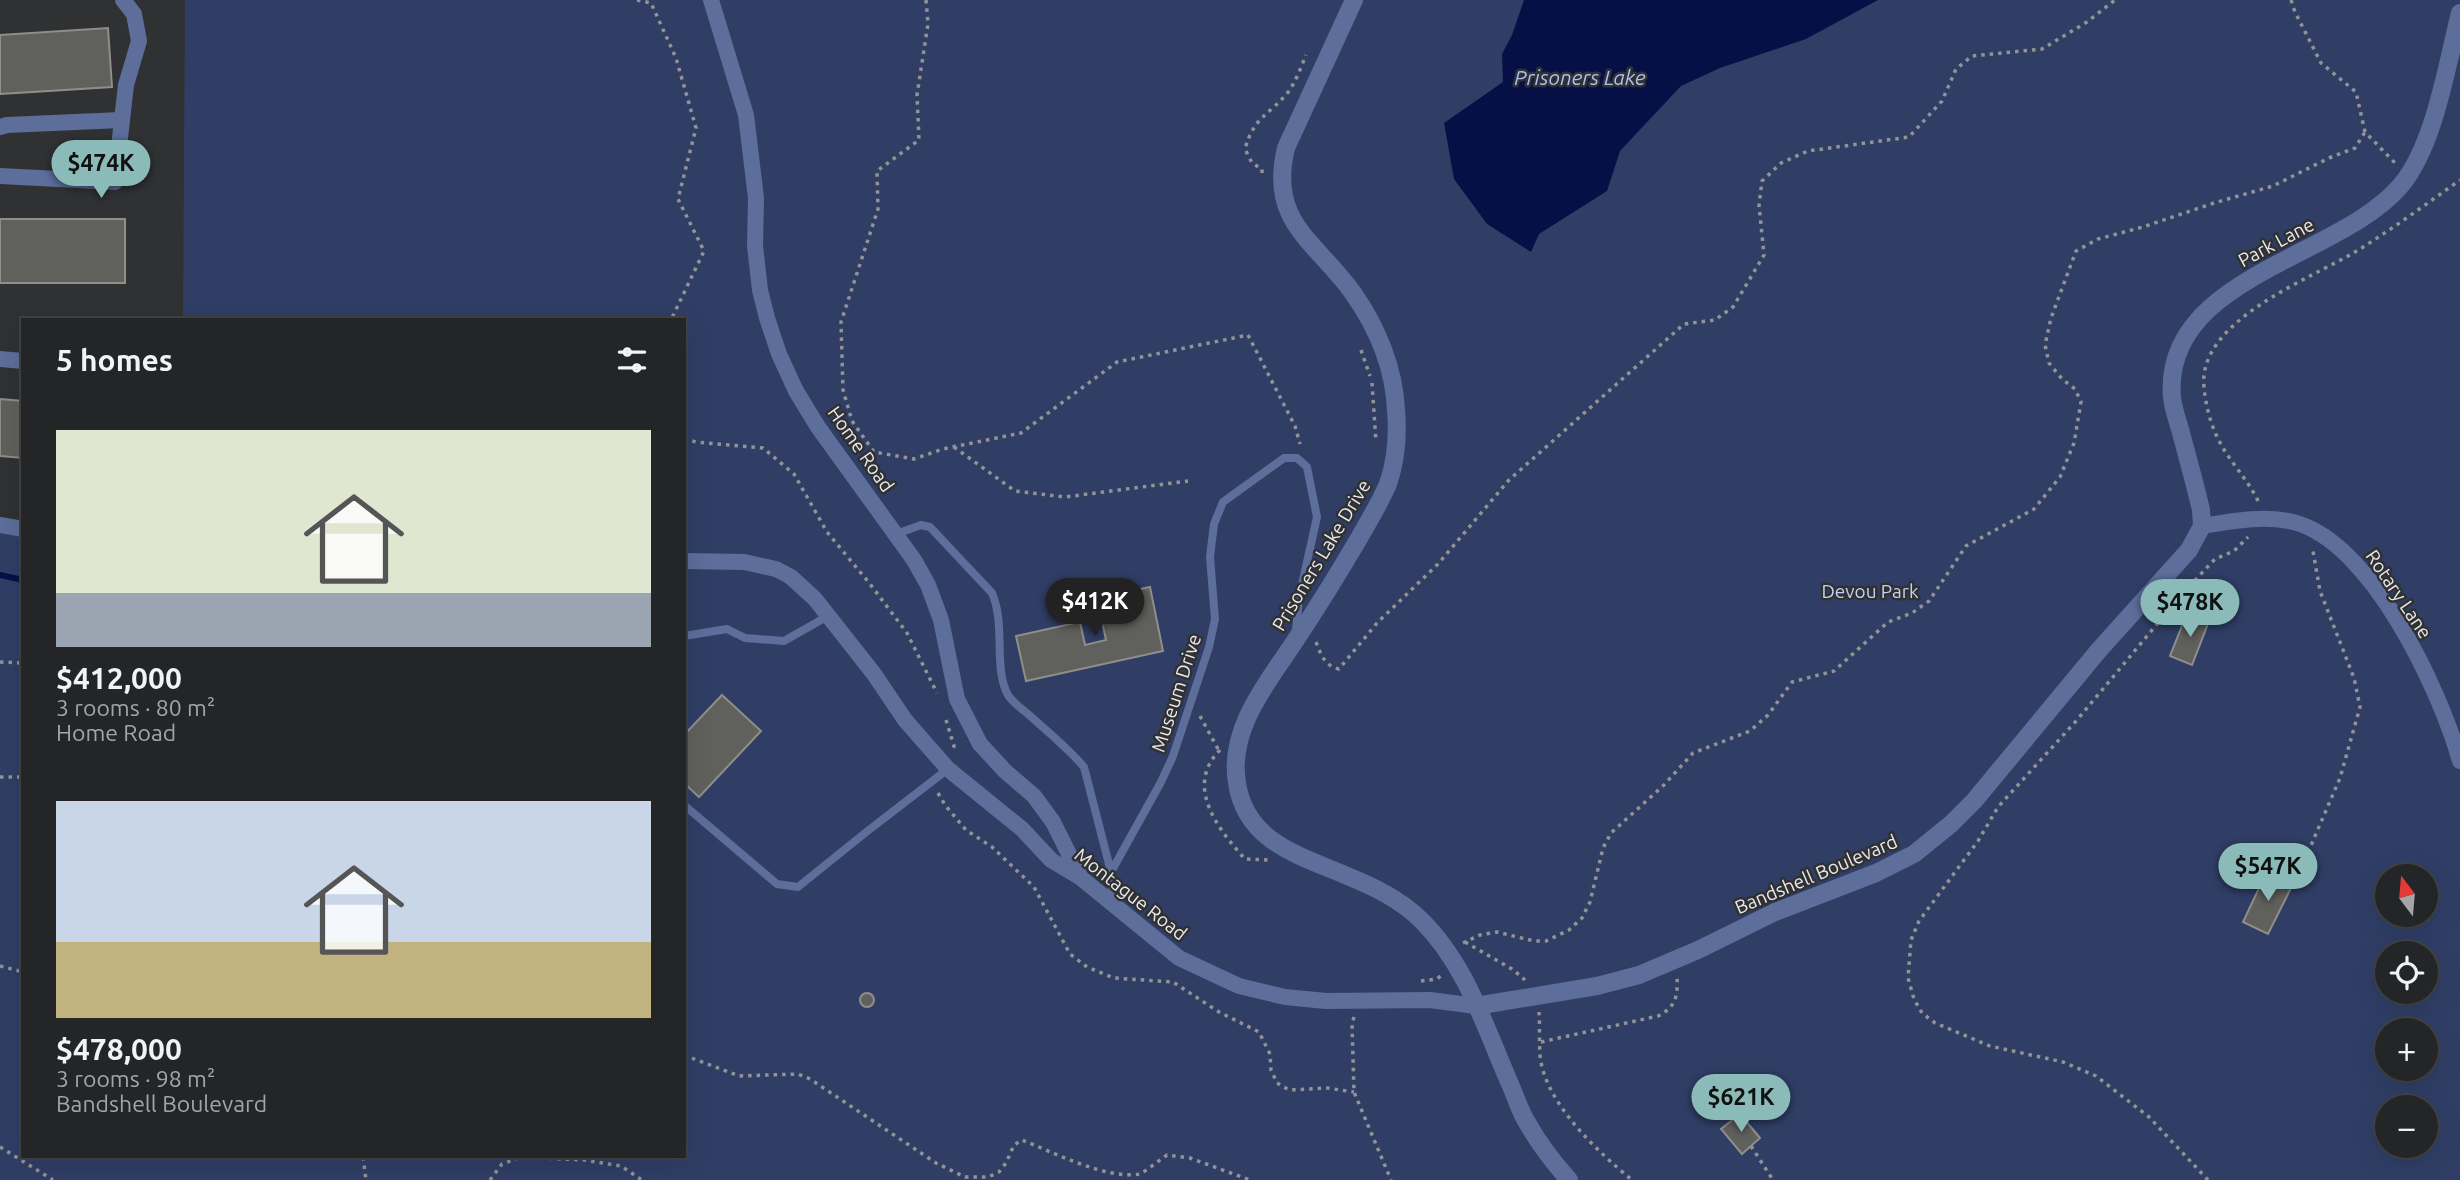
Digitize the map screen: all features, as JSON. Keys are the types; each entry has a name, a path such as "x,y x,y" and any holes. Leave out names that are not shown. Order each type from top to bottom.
{"street":[{"path":"0,176 115,182 126,85 139,41 134,14 123,0"},
{"name":"Home Road","path":"711,0 746,116 755,198 758,268 767,318 796,391 818,427 914,560 928,585 940,620 957,699 981,744 1005,771 1034,796 1053,822 1081,878"},
{"name":"Prisoners Lake Drive","path":"1354,0 1286,148 1281,168 1281,185 1289,214 1300,232 1352,291 1374,327 1393,384 1396,446 1388,483 1374,512 1331,586 1263,687 1240,735 1236,759 1237,783 1247,813 1256,827 1278,845 1304,859 1384,892 1419,918 1451,956 1476,1006"},
{"name":"Park Lane","path":"2202,526 2201,510 2172,398 2172,374 2180,351 2192,328 2209,308 2242,283 2375,211 2408,176 2433,118 2460,13"},
{"path":"0,127 121,120"},
{"path":"0,359 21,361"},
{"name":"Rotary Lane","path":"2202,526 2257,518 2309,528 2337,544 2361,569 2393,615 2435,689 2460,761"},
{"path":"0,524 21,529"},
{"name":"Bandshell Boulevard","path":"1476,1006 1585,989 1639,975 1698,950 1775,912 1876,873 1914,854 1974,801 2099,650 2189,550 2202,526"},
{"name":"Montague Road","path":"686,561 744,562 776,569 791,577 815,599 874,674 905,720 948,769 1022,829 1051,860 1081,878 1179,958 1239,986 1285,997 1326,1002 1421,1000 1476,1006"},
{"path":"1476,1006 1526,1122 1550,1158 1569,1180"}],"lane":[{"name":"Museum Drive","path":"1111,872 1173,756 1209,647 1215,619 1210,558 1214,524 1223,502 1284,458 1297,458 1307,467"},
{"path":"1294,642 1299,598 1317,517 1307,467"},
{"path":"895,534 921,525 930,527 992,593 1001,622 1000,653 1009,697 1084,767 1111,872 1112,889 1121,911"},
{"path":"686,636 727,629 745,638 784,641 828,616"},
{"path":"686,807 777,884 799,887 865,832 948,769"}],"path":[{"path":"637,0 652,3 676,58 696,128 678,199 704,251 672,318"},
{"path":"926,0 928,24 917,95 919,139 877,171 878,209 841,321 843,390 852,421 874,452 914,459 954,447 1021,433 1117,362 1248,335 1295,426 1307,467"},
{"path":"1310,617 1323,658 1331,667 1339,669 1377,623 1438,564 1509,481 1684,324 1715,320 1734,307 1764,255 1759,205 1762,181 1781,163 1808,151 1909,137 1942,101 1956,69 1972,56 2042,49 2087,22 2115,0"},
{"path":"2291,0 2321,63 2356,92 2365,132 2408,176"},
{"path":"1528,982 1512,969 1465,942 1497,932 1534,941 1546,941 1569,930 1582,918 1590,902 1603,848 1611,833 1664,785 1693,753 1750,731 1768,715 1792,682 1834,671 1888,621 1912,613 1929,601 1966,546 2034,509 2060,477 2074,443 2081,402 2075,389 2062,379 2049,363 2045,345 2051,318 2076,251 2098,239 2273,186 2329,158 2356,148 2365,132"},
{"path":"2259,503 2222,447 2213,427 2203,384 2214,350 2222,338 2258,304 2352,254 2415,214 2460,180"},
{"path":"686,440 763,447 794,474 827,532 907,633 940,701"},
{"path":"954,447 1015,491 1065,497 1188,481"},
{"path":"2292,873 2306,857 2340,778 2360,707 2354,678 2320,591 2309,528"},
{"path":"2208,1180 2149,1117 2096,1076 2063,1062 1990,1046 1935,1023 1922,1013 1914,999 1908,978 1910,940 1919,921 1978,841 1998,807 2077,720 2183,593 2215,559 2234,551 2254,530"},
{"path":"0,662 21,663"},
{"path":"944,712 954,746 948,769"},
{"path":"1204,722 1219,751"},
{"path":"0,778 21,776"},
{"path":"931,782 945,806 966,830 992,847 1034,887 1070,954 1087,967 1114,978 1173,982 1219,1012 1259,1032 1270,1054 1271,1070 1278,1083 1289,1090 1326,1088 1354,1091"},
{"path":"0,965 21,971"},
{"path":"1359,1002 1352,1024 1354,1091 1389,1179"},
{"path":"1539,1009 1540,1056 1551,1087 1576,1126 1599,1153 1632,1180"},
{"path":"686,1056 740,1076 798,1074 810,1079 936,1163 965,1177 988,1177 999,1172 1014,1145 1022,1140 1093,1174 1125,1178 1139,1175 1167,1155 1190,1158 1250,1180"},
{"path":"1751,1146 1773,1180"},
{"path":"0,1147 53,1180"},
{"path":"363,1158 366,1180"},
{"path":"490,1180 502,1164 518,1158"},
{"path":"542,1158 584,1160 621,1166 642,1180"}],"green space":[{"name":"Devou Park","path":"185,0 2460,0 2460,1180 0,1180 0,525 21,529 21,1158 686,1158 686,318 183,318"}],"water":[{"name":"Prisoners Lake","path":"1524,0 1878,0 1806,39 1720,68 1681,86 1620,151 1607,191 1539,234 1531,252 1487,224 1454,179 1444,123 1503,82 1502,54"}],"building":[{"path":"108,28 112,87 0,94 0,35"},
{"path":"0,219 125,219 125,283 0,283"},
{"path":"0,399 21,401 21,458 0,456"},
{"path":"1150,587 1163,651 1026,681 1016,636 1080,622 1085,645 1106,640 1097,598"},
{"path":"2187,613 2209,621 2192,665 2170,656"},
{"path":"722,695 761,731 699,797 686,785 686,733"},
{"path":"2267,871 2293,884 2268,934 2243,922"},
{"path":"864,993 870,993 874,1000 870,1007 864,1007 860,1003 860,997"},
{"path":"1740,1114 1760,1138 1742,1154 1721,1129"}],"waterway":[{"path":"0,575 21,580"}]}
